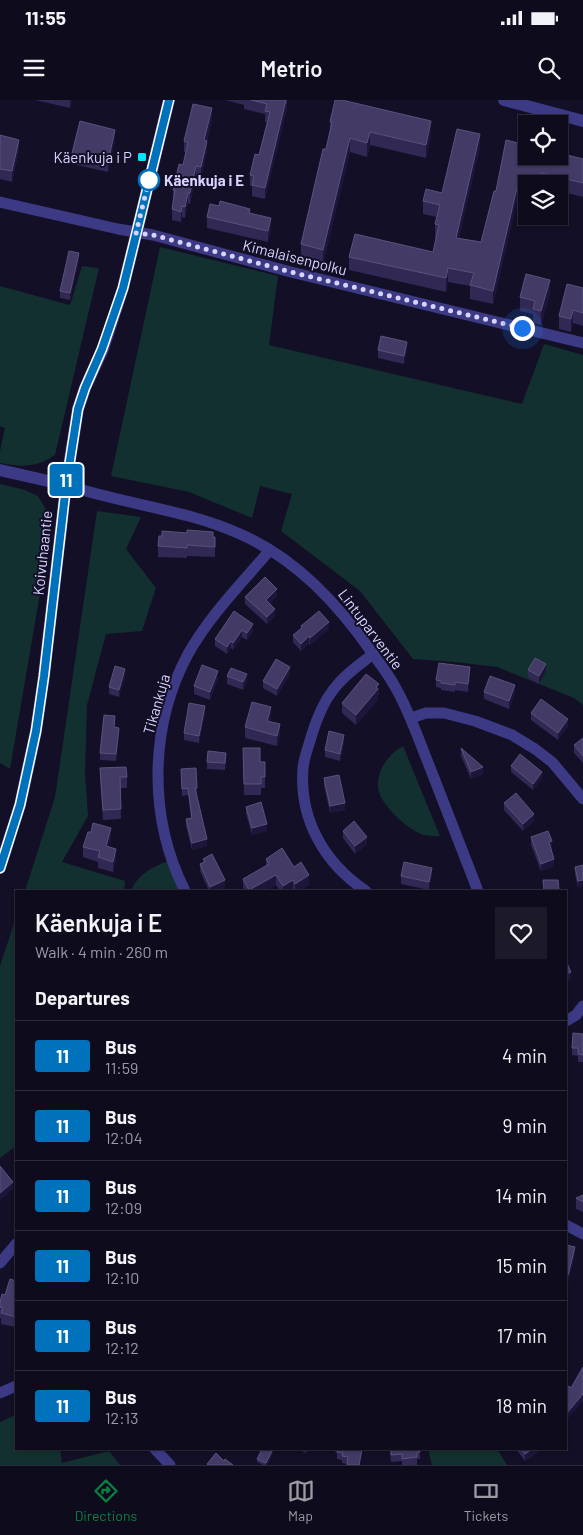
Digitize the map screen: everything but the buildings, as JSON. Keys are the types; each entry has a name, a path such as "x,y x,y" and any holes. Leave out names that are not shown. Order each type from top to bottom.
{"street":[{"name":"Koivuhaantie","path":"0,868 20,805 36,731 66,486 78,409 114,318 123,288 169,100"},
{"path":"504,100 583,121"},
{"name":"Kimalaisenpolku","path":"0,202 136,233 153,235 291,272 583,343"},
{"path":"0,470 66,486"},
{"name":"Lintuparventie","path":"66,486 92,494 197,517 242,534 270,550 313,582 351,622 395,686 411,718 478,890"},
{"name":"Tikankuja","path":"185,890 168,849 158,798 158,758 164,720 174,686 188,654 217,611 270,550"},
{"path":"364,890 352,882 339,869 318,841 311,826 306,807 304,767 319,713 325,701 341,680 373,654"},
{"path":"411,718 426,713 444,713 484,724 512,735 552,762 583,799"},
{"path":"567,1020 576,1015 583,1006"},
{"path":"567,1226 583,1234"},
{"path":"0,1263 15,1245"},
{"path":"0,1392 15,1386"},
{"path":"156,1450 170,1465"}],"green space":[{"path":"160,247 278,276 269,345 522,404 544,344 583,355 583,705 574,698 497,667 413,659 360,591 281,531 292,494 260,486 252,518 189,492 111,476"},
{"path":"82,266 99,268 55,455 41,462 29,465 0,463 0,451 5,428 0,426 0,286 70,305"},
{"path":"0,484 25,490 38,496 50,517 50,535 10,769 0,763"},
{"path":"97,511 141,517 126,549 156,588 142,631 106,634 87,705 85,773 88,816 62,862 125,881 124,890 25,890 55,797"},
{"path":"403,746 440,836 423,835 408,827 388,807 379,793 378,780 382,768 393,753"},
{"path":"169,861 180,890 132,890 141,876"},
{"path":"15,920 15,1147 0,1158 0,966"},
{"path":"15,1415 15,1450 60,1450 62,1463 109,1451 120,1465 0,1465 0,1422"},
{"path":"428,1450 498,1450 507,1465 432,1465"}],"bus line":[{"name":"11","path":"0,868 20,805 36,731 70,455 78,409 114,318 123,288 169,100"}],"place":[{"name":"Käenkuja i P","path":"142,157"},
{"name":"Käenkuja i E","path":"149,180"}],"route":[{"path":"149,180 150,176 136,233 153,235 291,272 522,328"}]}
